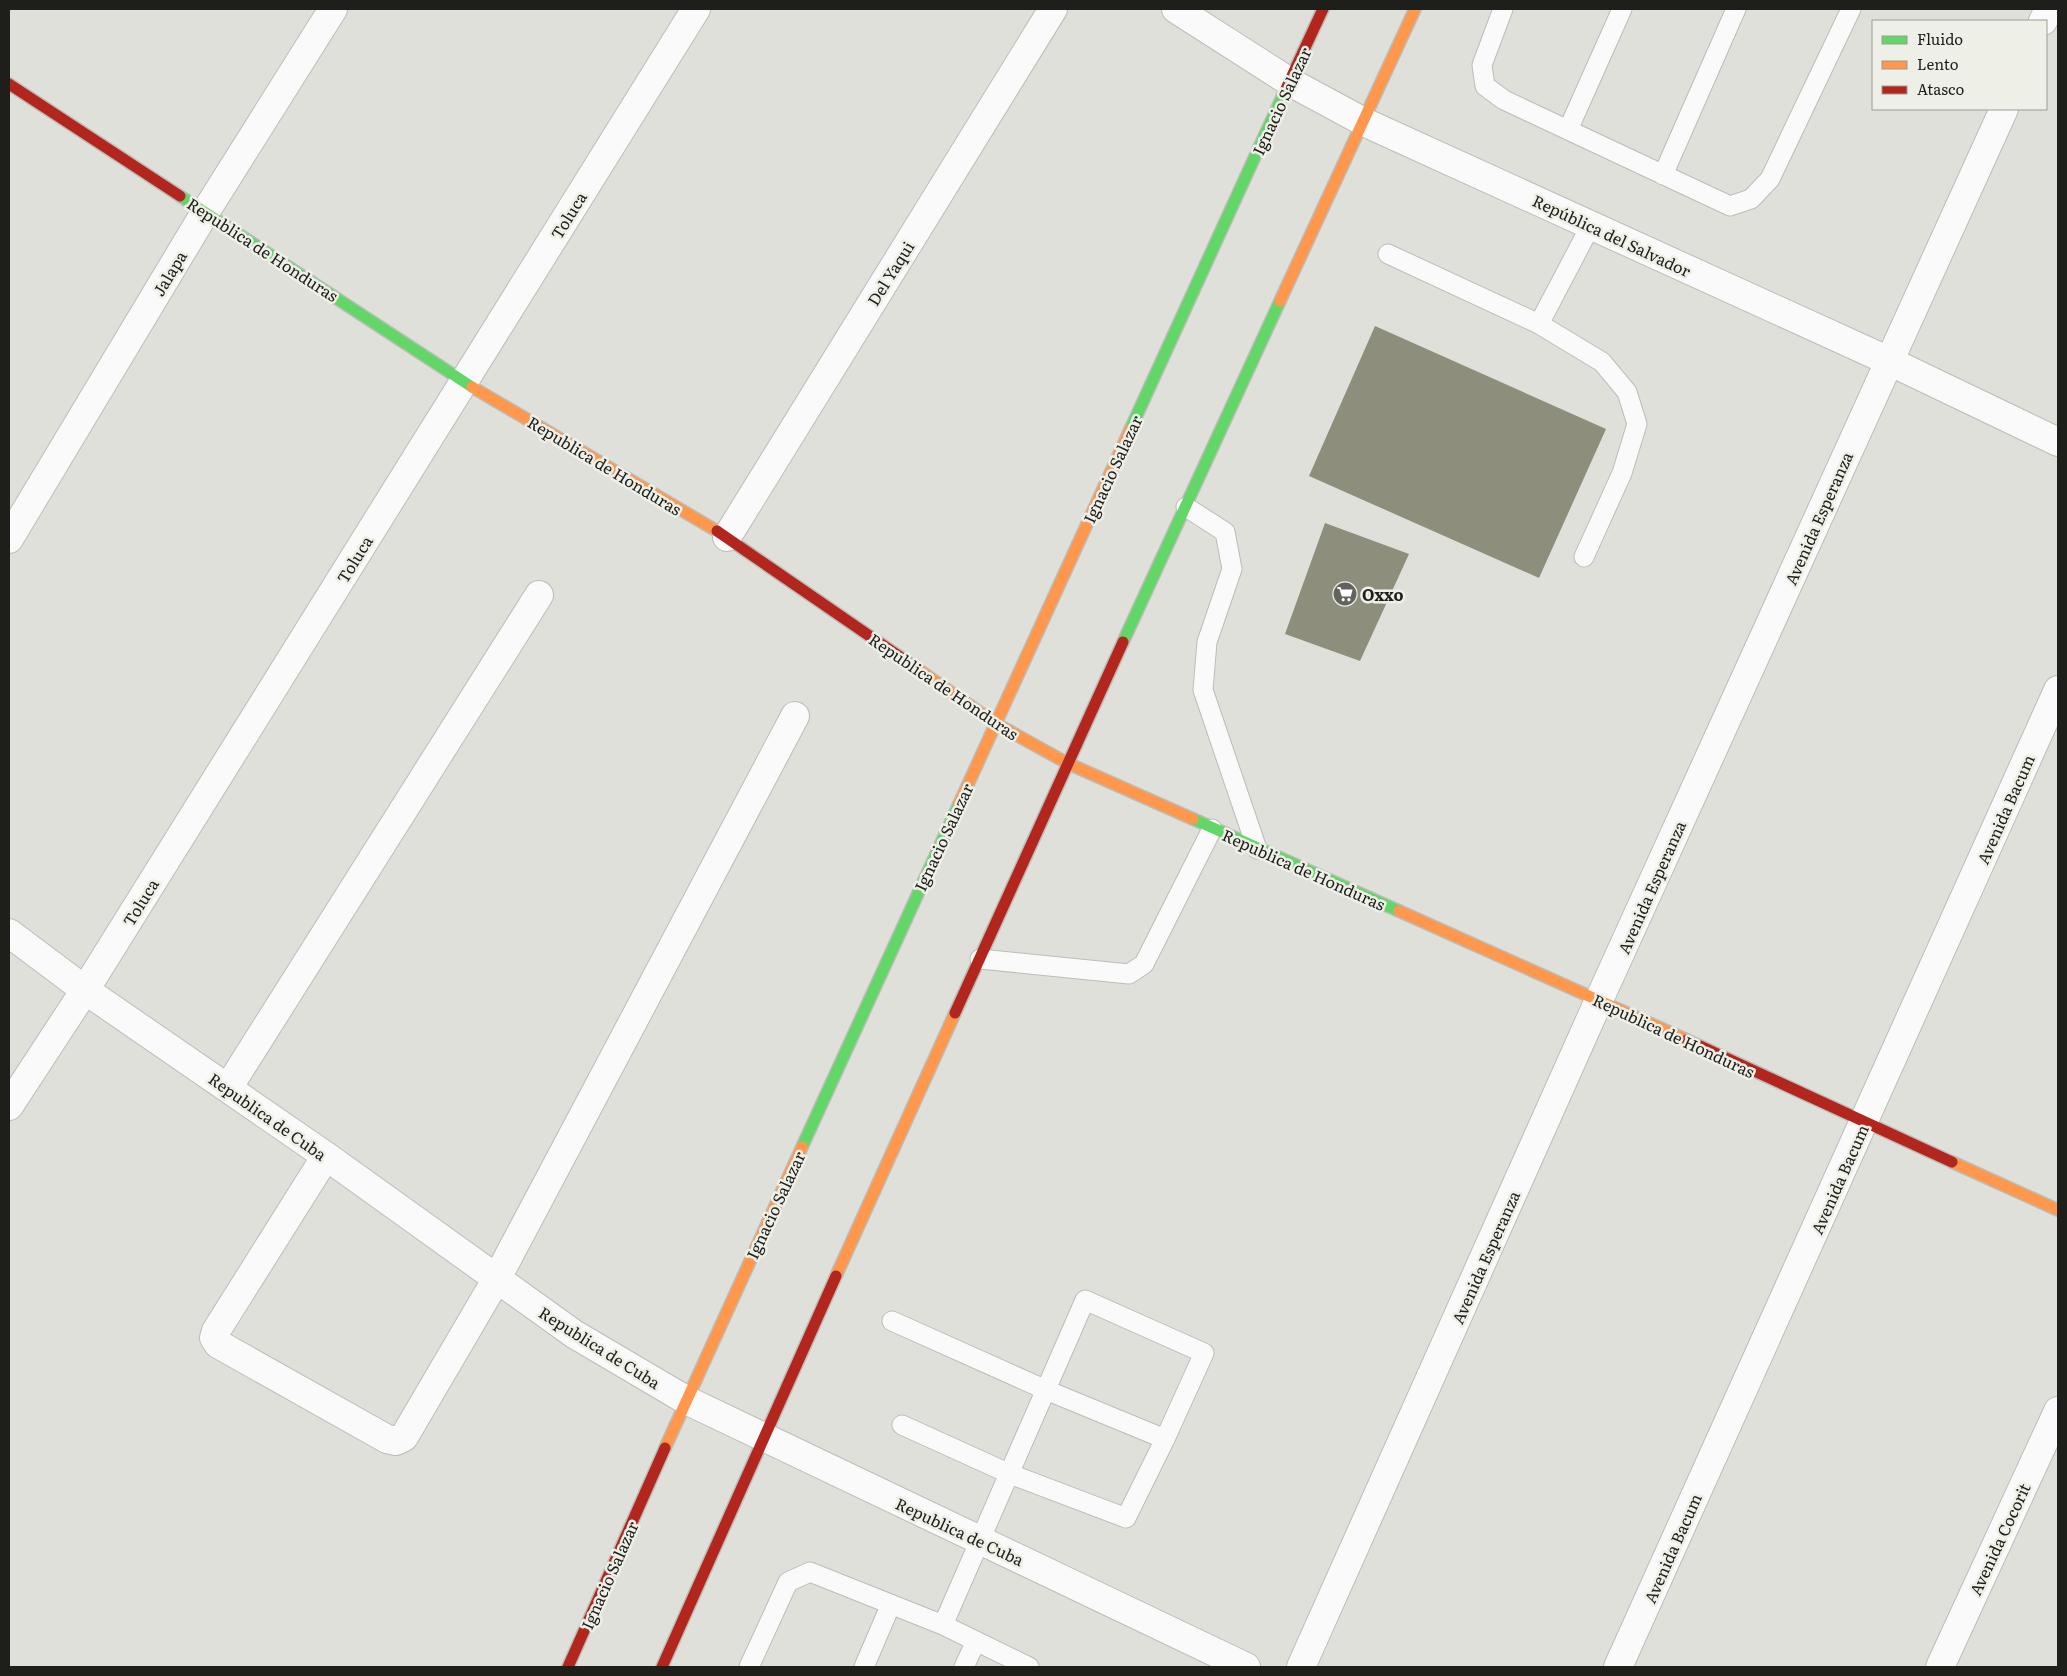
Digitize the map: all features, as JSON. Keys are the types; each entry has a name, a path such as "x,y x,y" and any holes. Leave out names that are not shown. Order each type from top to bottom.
{"main road":[{"name":"Ignacio Salazar","path":"568,1667 686,1400 1323,9"},
{"path":"662,1667 762,1438 980,959 1066,763 1415,9"},
{"name":"Republica de Honduras","path":"9,84 206,211 464,382 727,537 995,723 1066,763 1599,1000 1864,1123 2058,1210"}],"street":[{"name":"Jalapa","path":"9,539 206,211 333,9"},
{"name":"Toluca","path":"9,1106 85,990 696,9"},
{"name":"Del Yaqui","path":"727,537 1053,9"},
{"name":"República del Salvador","path":"1176,9 1290,82 1364,122 1889,362 2058,442"},
{"name":"Avenida Esperanza","path":"1301,1667 1599,1000 2004,110"},
{"path":"228,1088 539,595"},
{"name":"Avenida Bacum","path":"1618,1667 2058,690"},
{"path":"326,1156 216,1330 214,1338 218,1344 387,1440 396,1441 404,1437 496,1280 795,716"},
{"name":"Republica de Cuba","path":"9,933 85,990 326,1156 496,1280 574,1334 686,1400 762,1438 1246,1667"},
{"name":"Avenida Cocorit","path":"1940,1667 2058,1411"}],"lane":[{"path":"1503,9 1482,65 1485,86 1504,100 1730,206 1751,199 1770,179 1851,9"},
{"path":"1568,130 1622,9"},
{"path":"1663,175 1736,9"},
{"path":"1539,324 1591,225"},
{"path":"1388,254 1539,324 1602,362 1627,392 1637,424 1622,474 1584,557"},
{"path":"1186,507 1225,532 1232,569 1207,642 1203,690 1257,848"},
{"path":"980,959 1129,974 1144,964 1212,829"},
{"path":"902,1425 1010,1474 1126,1518 1204,1353 1085,1300 1046,1390 1010,1474 981,1541 943,1624"},
{"path":"892,1321 1046,1390 1165,1439"},
{"path":"749,1667 788,1582 810,1572 943,1624 1030,1667"},
{"path":"864,1667 891,1604"},
{"path":"964,1667 976,1641"}],"building":[{"path":"1375,326 1606,429 1539,578 1309,476"},
{"name":"Oxxo","path":"1325,523 1409,554 1360,661 1285,634"}],"traffic: fast":[{"path":"1130,430 1284,93"},
{"path":"180,196 472,387"},
{"path":"1123,642 1280,301"},
{"path":"802,1147 959,804"},
{"path":"1193,819 1399,911"}],"traffic: slow":[{"path":"1280,301 1415,9"},
{"path":"472,387 717,531"},
{"path":"959,804 1130,430"},
{"path":"906,661 995,723 1067,763 1193,819"},
{"path":"1399,911 1687,1040"},
{"path":"836,1276 955,1013"},
{"path":"665,1448 802,1147"},
{"path":"1952,1162 2058,1210"}],"traffic: jam":[{"path":"1284,93 1323,9"},
{"path":"9,84 180,196"},
{"path":"717,531 906,661"},
{"path":"955,1013 1123,642"},
{"path":"1687,1040 1952,1162"},
{"path":"662,1667 836,1276"},
{"path":"568,1667 665,1448"}],"place":[{"name":"Oxxo","path":"1345,594"}]}
